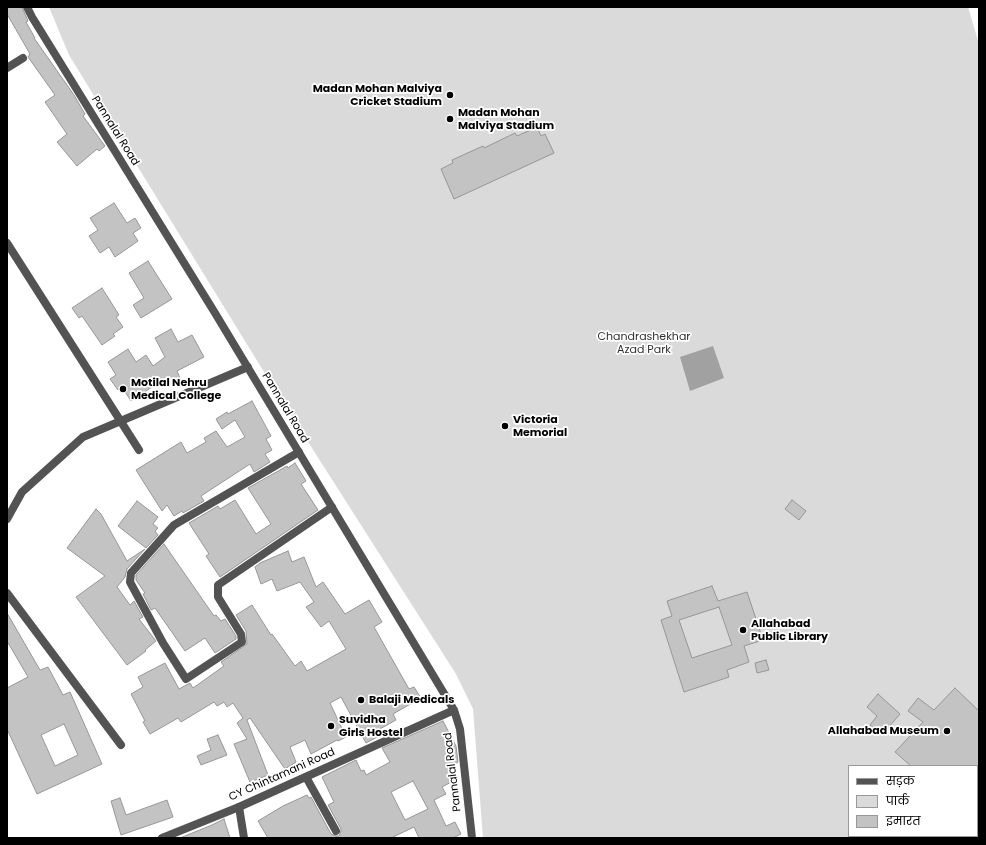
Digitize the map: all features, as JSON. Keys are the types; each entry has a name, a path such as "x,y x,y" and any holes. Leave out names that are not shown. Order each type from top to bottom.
{"street":[{"name":"Pannalal Road","path":"28,7 32,17 248,367 454,710 460,729 472,838"},
{"path":"7,68 23,58"},
{"path":"7,243 139,450"},
{"path":"7,518 22,492 83,437 248,367"},
{"path":"299,452 174,525 131,573 130,582 163,643 186,679 242,642 241,634 218,597 218,585 332,507"},
{"path":"7,593 121,745"},
{"name":"CY Chintamani Road","path":"162,838 239,807 454,710"},
{"path":"306,777 336,831"},
{"path":"239,807 244,838"}],"green space":[{"name":"Chandrashekhar Azad Park","path":"49,7 968,7 979,44 979,838 483,838 473,709 456,674 280,398 69,55"}],"shaded area":[{"path":"713,346 724,378 690,391 680,357"}],"building":[{"path":"7,7 22,7 28,21 26,22 34,38 74,95 85,114 83,116 105,146 99,151 97,149 77,166 57,142 67,134 45,102 55,95 28,57 30,54 7,14"},
{"path":"537,127 541,136 545,134 554,153 454,199 441,169 453,163 452,160 483,146 484,148 515,133 517,136"},
{"path":"114,203 127,223 135,218 141,228 133,233 138,241 115,257 109,247 100,253 89,236 98,230 90,218"},
{"path":"148,261 172,299 141,318 133,305 144,298 129,273"},
{"path":"102,288 119,315 116,317 123,327 113,334 115,336 102,345 82,316 79,318 72,308"},
{"path":"171,329 178,342 192,335 204,357 177,371 180,378 167,386 164,379 131,401 122,387 118,390 110,379 116,375 108,362 128,349 136,362 146,355 153,366 165,357 155,338"},
{"path":"252,401 271,436 266,439 272,450 265,454 270,462 254,472 250,464 201,496 204,501 183,513 182,511 174,516 167,505 162,511 136,470 181,442 187,453 206,442 204,438 216,431 227,447 245,437 235,420 222,429 216,419 227,412 228,414"},
{"path":"295,463 306,481 301,484 318,510 220,577 206,556 209,554 189,523 218,506 220,509 235,500 256,534 271,524 248,488"},
{"path":"792,500 806,511 799,520 785,509"},
{"path":"137,501 158,517 153,524 158,528 155,531 158,535 146,548 118,526"},
{"path":"96,509 101,514 127,561 145,549 127,569 125,577 117,587 130,605 134,601 143,617 139,619 156,641 145,650 146,651 127,665 76,597 105,576 67,548"},
{"path":"164,544 214,616 216,615 221,621 225,619 236,636 236,639 215,653 205,638 185,651 155,608 151,610 143,594 145,593 136,580 136,575"},
{"path":"288,551 292,562 304,557 316,587 323,582 345,614 369,600 382,622 374,627 409,689 414,687 421,698 393,714 396,720 378,730 381,735 366,743 341,697 330,703 346,737 338,741 337,740 311,754 305,740 290,747 296,762 285,769 250,718 247,720 268,775 250,782 234,744 247,739 237,723 243,718 233,703 227,707 224,702 217,706 214,702 181,722 178,718 150,734 131,694 143,687 138,677 165,663 179,689 190,683 193,688 224,666 221,662 247,644 246,631 236,615 252,605 271,635 272,634 295,666 301,661 307,671 346,649 329,621 321,627 306,607 314,602 300,582 277,591 272,579 261,584 255,567 260,563"},
{"name":"Allahabad Public Library","path":"712,586 718,601 747,592 763,640 744,646 749,662 727,670 729,677 684,692 661,620 672,616 667,601","holes":["719,607 732,645 692,658 679,620"]},
{"path":"7,613 40,670 48,667 63,695 70,692 102,764 37,794 7,729 7,688 28,677 7,641","holes":["64,724 78,755 55,766 41,735"]},
{"path":"766,660 769,670 757,673 755,663"},
{"name":"Allahabad Museum","path":"955,688 979,711 979,766 910,765 895,752 923,722 908,711 918,698 934,710"},
{"path":"878,694 900,714 882,735 870,725 877,716 867,707"},
{"path":"443,721 456,746 458,762 448,768 455,780 442,787 446,794 434,800 446,826 455,822 461,834 453,838 419,838 414,827 391,838 268,838 258,821 283,806 307,795 309,798 311,797 331,834 339,836 341,829 328,805 334,802 322,777 356,760 361,771 364,770 366,775 390,762 382,748","holes":["413,781 428,809 405,820 391,792"]},
{"path":"218,735 227,755 201,765 197,756 211,750 207,739"},
{"path":"120,798 126,815 167,800 173,817 121,835 111,801"},
{"path":"224,819 230,838 180,838 212,825"}],"place":[{"name":"Madan Mohan Malviya Cricket Stadium","path":"450,95"},
{"name":"Madan Mohan Malviya Stadium","path":"450,119"},
{"name":"Motilal Nehru Medical College","path":"123,389"},
{"name":"Victoria Memorial","path":"505,426"},
{"name":"Allahabad Public Library","path":"743,630"},
{"name":"Balaji Medicals","path":"361,700"},
{"name":"Suvidha Girls Hostel","path":"331,726"},
{"name":"Allahabad Museum","path":"947,731"}]}
